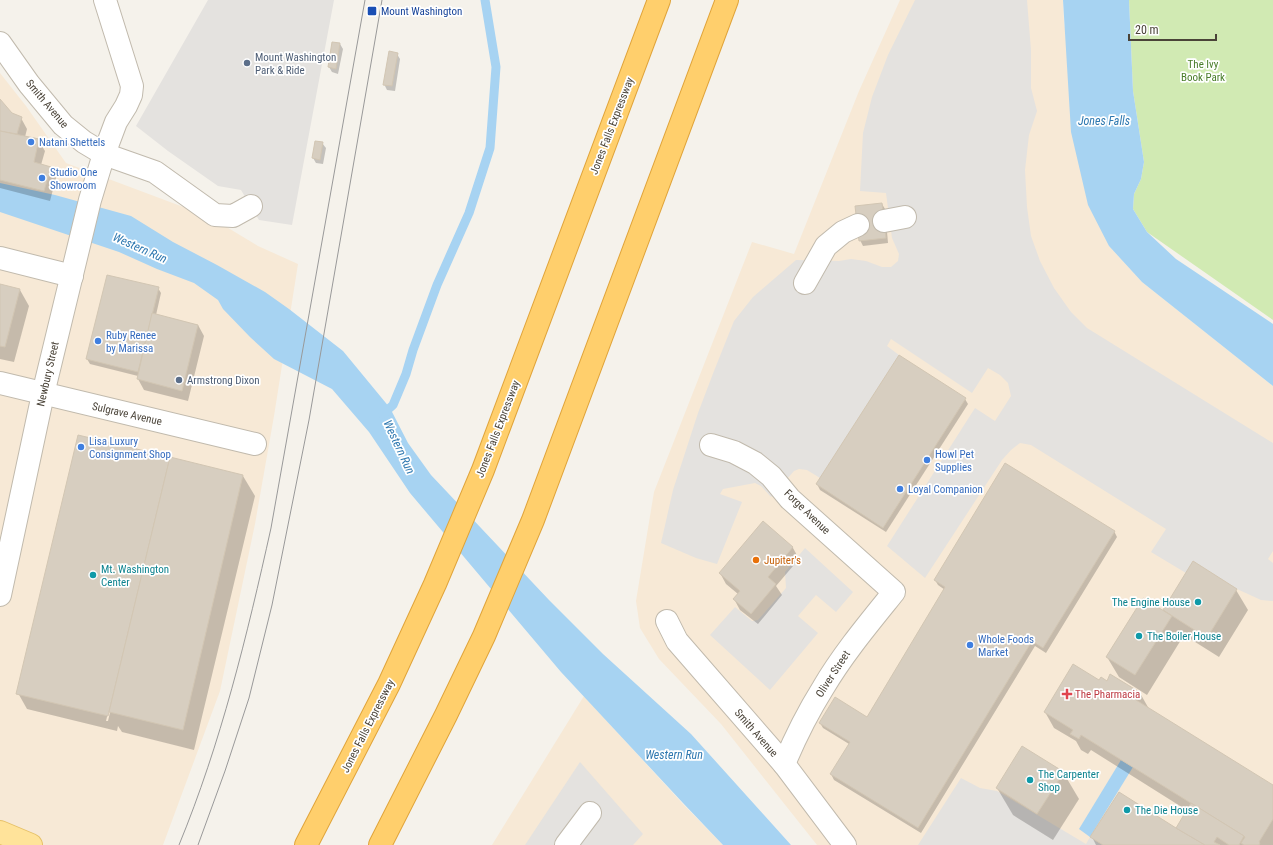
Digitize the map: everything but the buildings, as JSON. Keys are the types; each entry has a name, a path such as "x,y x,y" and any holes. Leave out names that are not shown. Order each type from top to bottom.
{"highway":[{"name":"Jones Falls Expressway","path":"306,845 389,684 435,584 483,470 659,0"},
{"path":"380,845 484,636 533,520 727,0"}],"main road":[{"path":"0,832 31,845"}],"street":[{"name":"Newbury Street","path":"0,595 43,394 90,200 104,154 116,122 131,96 132,86 105,0"},
{"name":"Smith Avenue","path":"0,43 29,84 63,126 84,142 104,154 155,172 215,215 234,216 251,206"},
{"path":"805,283 826,246 843,232 858,225"},
{"path":"0,258 72,276"},
{"name":"Sulgrave Avenue","path":"0,384 254,444"},
{"name":"Forge Avenue","path":"712,445 734,452 755,462 771,476 790,499 894,592"},
{"name":"Oliver Street","path":"784,764 799,730 823,687 859,635 894,592"},
{"name":"Smith Avenue","path":"667,621 677,641 784,764 845,845"},
{"path":"566,845 590,813"}],"shaded area":[{"name":"Mount Washington Park & Ride","path":"208,0 334,0 292,225 259,220 241,190 218,186 168,151 136,126"},
{"path":"900,0 1063,0 1064,23 1109,246 1142,282 1273,386 1273,845 817,845 721,724 659,659 640,628 636,601 654,492 752,242 794,254 859,91"},
{"path":"915,0 1027,0 1031,50 1031,88 1037,111 1029,135 1025,170 1027,207 1031,236 1040,261 1054,288 1071,312 1087,328 1273,443 1273,551 1268,559 1273,563 1273,601 1261,600 1237,589 1193,561 1186,573 1151,552 1166,529 1031,445 1020,443 1002,460 925,578 887,546 975,408 995,421 1011,396 1008,383 1000,375 988,368 972,393 891,339 887,346 899,355 820,478 807,470 799,469 794,471 771,497 761,486 755,483 723,489 720,494 742,502 717,564 696,558 661,543 673,490 698,413 734,321 753,297 796,260 839,261 851,259 866,261 882,267 891,267 898,261 899,254 892,238 886,193 860,191 863,133 872,97 888,55"},
{"path":"0,73 26,106 66,163 210,217 258,246 298,264 255,524 220,691 163,845 0,845"},
{"path":"805,548 853,592 836,612 816,595 798,616 818,633 770,690 710,635 735,607 752,621 758,620 786,588 785,572"},
{"path":"584,696 682,803 723,845 492,845"},
{"path":"580,762 643,834 633,845 525,845"},
{"path":"961,778 980,788 997,791 1086,844 1090,837 1103,845 918,845"}],"green space":[{"name":"The Ivy Book Park","path":"1129,0 1273,0 1273,320 1147,232 1133,209 1134,194 1141,179 1144,162 1133,91"}],"water":[{"name":"Jones Falls","path":"1063,0 1129,0 1133,91 1144,162 1141,179 1134,194 1133,209 1147,232 1176,259 1273,324 1273,386 1142,282 1109,246 1088,205 1071,132"},
{"name":"Western Run","path":"0,183 55,195 131,216 173,242 265,292 343,351 390,408 408,443 431,475 549,600 603,654 691,734 791,845 723,845 561,672 410,493 369,432 332,389 274,359 223,309 218,300 194,283 119,252 0,212"},
{"path":"1121,760 1133,767 1090,837 1079,829"}],"waterway":[{"path":"383,414 393,405 406,374 413,350 437,285 469,213 490,148 496,67 485,0"}],"tram line":[{"path":"179,845 208,768 232,689 271,528 365,0"},
{"path":"198,845 225,771 249,698 272,605 309,420 382,0"}],"place":[{"name":"Mount Washington","path":"372,11"},
{"name":"Mount Washington Park & Ride","path":"247,63"},
{"name":"Natani Shettels","path":"31,142"},
{"name":"Studio One Showroom","path":"42,178"},
{"name":"Ruby Renee by Marissa","path":"98,341"},
{"name":"Armstrong Dixon","path":"179,380"},
{"name":"Lisa Luxury Consignment Shop","path":"81,447"},
{"name":"Howl Pet Supplies","path":"927,460"},
{"name":"Loyal Companion","path":"900,489"},
{"name":"Jupiter's","path":"756,560"},
{"name":"Mt. Washington Center","path":"93,575"},
{"name":"The Engine House","path":"1198,602"},
{"name":"The Boiler House","path":"1139,636"},
{"name":"Whole Foods Market","path":"970,645"},
{"name":"The Pharmacia","path":"1067,694"},
{"name":"The Carpenter Shop","path":"1030,780"},
{"name":"The Die House","path":"1127,810"}]}
